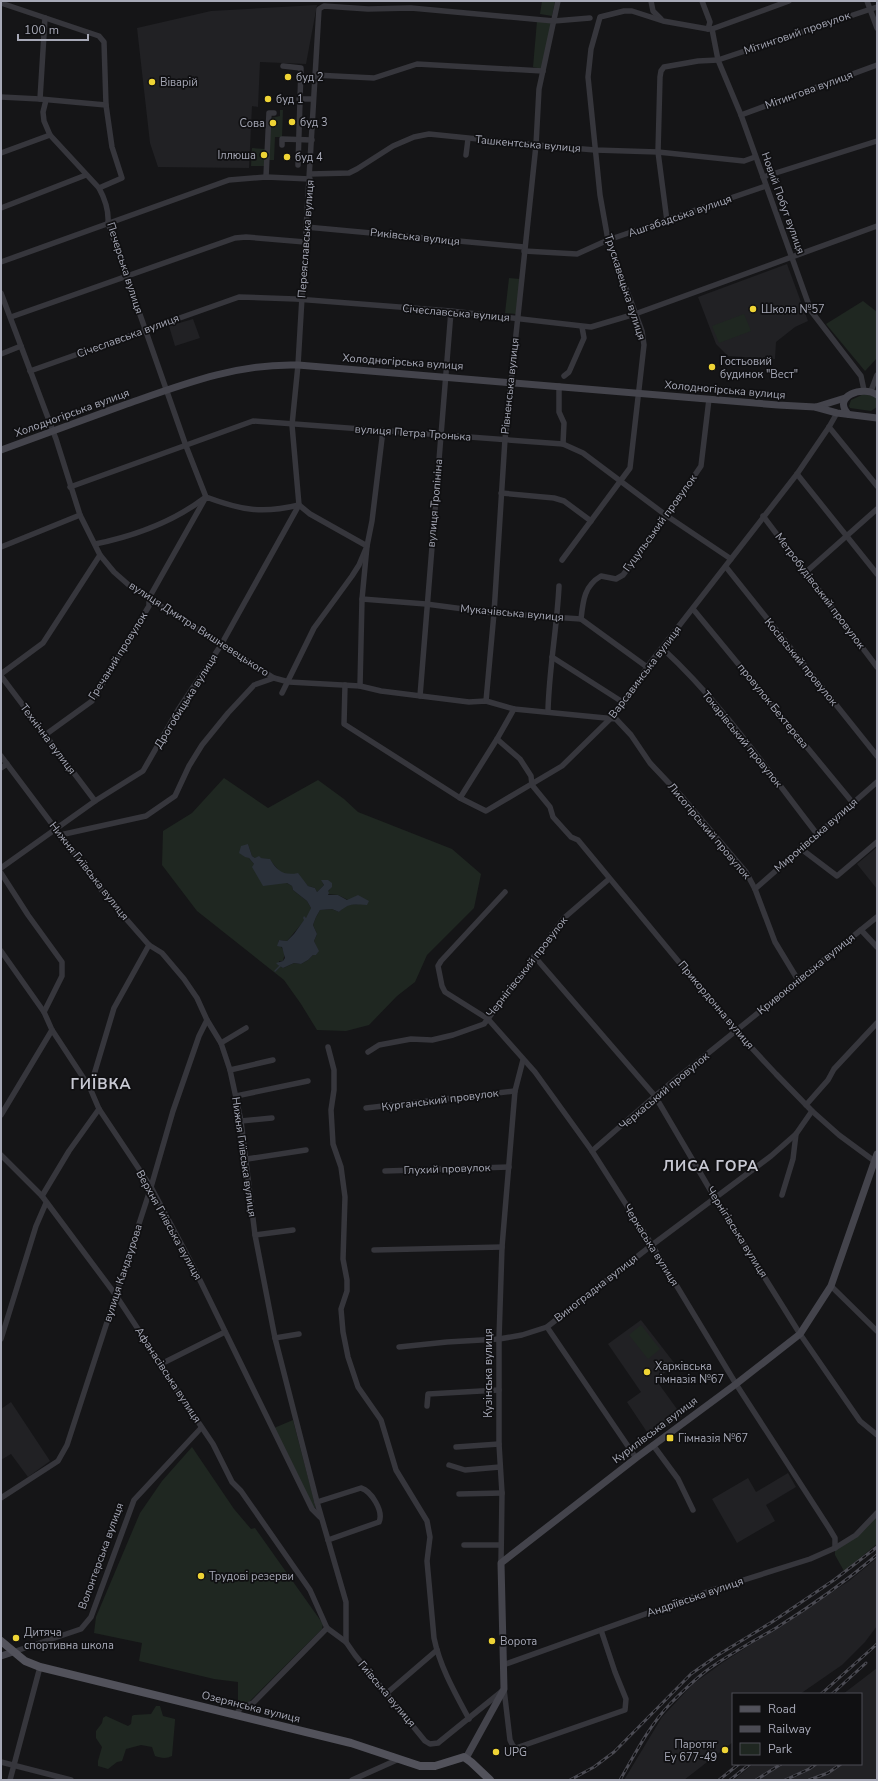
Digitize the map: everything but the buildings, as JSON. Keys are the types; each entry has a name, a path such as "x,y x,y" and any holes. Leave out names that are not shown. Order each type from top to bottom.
{"main road":[{"name":"Холодногірська вулиця","path":"1,450 168,389 225,372 260,366 298,365 446,376 640,394 816,407 848,414 873,417"},
{"name":"Холодногірська вулиця","path":"816,407 845,398 855,392 871,392"},
{"path":"845,398 844,408 848,414"},
{"path":"873,417 877,411"},
{"name":"Курилівська вулиця","path":"501,1563 636,1458 736,1384 800,1334 831,1286 877,1154"},
{"name":"Кузінська вулиця","path":"501,1563 504,1689"},
{"path":"1,1641 13,1652 1,1656"},
{"name":"Озерянська вулиця","path":"13,1652 25,1661 40,1667 351,1743 399,1759 428,1766 441,1765 460,1758 466,1758"},
{"path":"490,1780 466,1758 504,1689"}],"street":[{"name":"Рівненська вулиця","path":"486,701 494,613 505,439 536,145 539,89 558,1"},
{"path":"651,1 653,11 663,20 710,29 789,1"},
{"name":"Новий Побут вулиця","path":"702,1 710,22 710,29 718,60 741,115 791,258 814,318 861,376 871,392"},
{"path":"867,1 877,28"},
{"path":"1,3 99,36 103,39 105,46 106,105 112,147 122,178 100,188"},
{"name":"Переяславська вулиця","path":"292,425 298,365 310,177 318,11 321,7 368,9 411,8 554,21"},
{"name":"Мітинговий провулок","path":"658,152 662,71 664,68 698,61 718,60 877,7"},
{"name":"Трускавецька вулиця","path":"562,560 622,481 631,463 640,394 644,345 642,331 608,240 595,150 588,77 592,49 600,17 624,11 632,11 663,20"},
{"name":"Печерська вулиця","path":"45,18 43,99 44,121 50,135 86,175 100,188 107,206 108,223 168,389 186,446 206,497"},
{"path":"554,21 590,18"},
{"path":"315,75 374,78 417,64 543,71"},
{"name":"Мітингова вулиця","path":"741,115 877,65"},
{"path":"283,66 302,68 299,99 298,165"},
{"path":"1,97 106,105"},
{"path":"299,99 313,99"},
{"path":"266,177 269,113 274,114"},
{"name":"Ташкентська вулиця","path":"1,262 229,180 266,177 310,177 348,173 357,169 393,146 414,137 429,134 536,145 595,150 658,152 744,161 755,157"},
{"path":"1,153 50,135"},
{"path":"466,155 468,138"},
{"path":"282,145 282,139 312,140"},
{"path":"763,177 877,141"},
{"path":"658,152 667,221"},
{"path":"1,208 86,175"},
{"name":"Ашгабадська вулиця","path":"524,249 577,254 608,240 766,186"},
{"name":"Риківська вулиця","path":"306,226 524,249"},
{"name":"Січеславська вулиця","path":"30,371 236,297 302,300 451,311 582,327 605,324 877,226"},
{"path":"11,317 235,238 246,237 305,242"},
{"name":"вулиця Дмитра Вишневецького","path":"1,293 53,431 70,488 80,515 100,555 114,572 131,587 171,614 197,628 274,678 289,682 360,686 420,696 470,702 486,701 514,708 610,719"},
{"name":"вулиця Тропініна","path":"420,696 426,604 451,311"},
{"path":"564,376 569,372 584,338 582,327"},
{"path":"1,354 21,346"},
{"path":"871,392 877,375"},
{"path":"559,386 559,412 564,423 563,444"},
{"name":"Гуцульський провулок","path":"581,619 584,596 590,585 601,576 616,579 623,574 667,516 701,466 709,399"},
{"name":"Варсавинська вулиця","path":"345,685 344,724 460,798 486,811 562,766 610,719 624,703 646,667 726,567 763,516 797,474 829,427 837,412"},
{"name":"вулиця Петра Тронька","path":"70,488 249,422 269,421 292,425 383,430 563,444 583,453 667,516 731,560"},
{"path":"292,425 299,505 310,514 367,546"},
{"path":"829,427 877,486"},
{"path":"360,686 362,599 367,546 372,521 383,430"},
{"path":"797,474 877,574"},
{"path":"501,493 554,498 564,501 591,521"},
{"path":"95,544 110,541 168,522 188,511 206,497 249,510 277,510 299,505"},
{"name":"Гречаний провулок","path":"45,735 92,701 149,606 149,598 206,497"},
{"name":"Дрогобицька вулиця","path":"1,868 59,832 96,801 143,771 178,710 222,645 299,505"},
{"path":"806,572 877,510"},
{"path":"1,547 80,515"},
{"name":"Метробудівський провулок","path":"763,516 877,667"},
{"path":"282,693 289,682 314,628 352,576 359,565 367,546"},
{"path":"1,675 43,644 100,555"},
{"name":"Косівський провулок","path":"726,567 877,756"},
{"path":"548,711 559,586"},
{"name":"Мукачівська вулиця","path":"362,599 426,604 494,613 581,619"},
{"name":"провулок Бехтерєва","path":"693,609 853,803"},
{"path":"581,619 646,667"},
{"name":"Токарівський провулок","path":"662,648 681,666 718,707 817,834"},
{"path":"552,657 624,703"},
{"name":"Технічна вулиця","path":"1,675 96,801"},
{"path":"59,832 146,816 175,796 189,766 202,745 243,695 254,685 274,678"},
{"path":"460,798 497,740 514,708"},
{"name":"Лисогірський провулок","path":"610,719 616,719 628,731 650,763 683,798 746,872 755,889 775,942 798,980"},
{"name":"Прикордонна вулиця","path":"497,740 520,759 531,776 532,785 550,807 553,817 571,837 578,840 736,1031 812,1111 839,1135 875,1162"},
{"name":"Нижня Гиївська вулиця","path":"1,756 106,896 149,945 162,953 177,971 197,998 207,1020 221,1043 230,1070 241,1121 247,1159 255,1235 275,1338 317,1502"},
{"path":"1,768 6,764"},
{"name":"Миронівська вулиця","path":"755,889 877,782"},
{"path":"800,848 837,876 877,842"},
{"path":"1,873 28,915 62,962 62,976 44,1012"},
{"name":"Чернігівський провулок","path":"368,1052 379,1045 398,1041 432,1040 453,1035 484,1024 564,918 609,879"},
{"name":"Черкаська вулиця","path":"505,892 438,966 442,986 445,992 488,1019 535,1072 592,1151 652,1245 736,1384 829,1528 835,1538 835,1548"},
{"name":"Кривоконівська вулиця","path":"736,1031 877,917"},
{"path":"861,930 877,947"},
{"path":"90,1088 114,1008 149,945"},
{"name":"Верхня Гиївська вулиця","path":"1,951 44,1012 52,1030 90,1088 99,1109 151,1187 225,1332 312,1509 321,1519"},
{"name":"Чернігівська вулиця","path":"534,956 655,1096 715,1198 800,1334 860,1421 877,1435"},
{"name":"вулиця Кандаурова","path":"1,1498 58,1461 67,1445 151,1187 173,1111 199,1036 207,1020"},
{"path":"806,1105 828,1080 834,1069 877,1023"},
{"path":"221,1043 246,1028"},
{"path":"1,1115 52,1030"},
{"name":"Черкаський провулок","path":"592,1151 655,1096 736,1031"},
{"path":"328,1047 334,1070 334,1090 331,1110 334,1144 342,1167 345,1198 343,1259 347,1280 346,1291 340,1309 348,1357 358,1386 381,1420 396,1470 427,1521 430,1530 427,1573 432,1625 437,1650 453,1689 468,1719 504,1689"},
{"path":"230,1070 273,1060"},
{"name":"Кузінська вулиця","path":"501,1563 502,1493 499,1444 499,1339 502,1247 515,1091 523,1060"},
{"path":"236,1096 308,1081"},
{"name":"Курганський провулок","path":"366,1108 515,1091"},
{"path":"42,1196 69,1151 99,1109"},
{"name":"Виноградна вулиця","path":"399,1347 446,1342 499,1339 522,1335 547,1327 652,1245 771,1156 796,1134 812,1111"},
{"path":"241,1121 272,1118"},
{"path":"782,1196 793,1159 796,1134"},
{"path":"247,1159 306,1150"},
{"name":"Афанасівська вулиця","path":"1,1155 42,1196 116,1294 161,1364 165,1375 213,1444 232,1482 241,1491 310,1590 327,1628"},
{"name":"Глухий провулок","path":"385,1171 509,1167"},
{"path":"1,1339 36,1226 46,1203"},
{"path":"255,1235 293,1230"},
{"path":"374,1250 502,1247"},
{"path":"831,1286 877,1329"},
{"path":"547,1327 636,1458"},
{"path":"161,1364 225,1332"},
{"path":"275,1338 299,1334"},
{"path":"427,1406 428,1394 499,1390"},
{"name":"Волонтерська вулиця","path":"13,1652 81,1629 91,1616 134,1500 201,1428"},
{"path":"456,1447 499,1444"},
{"path":"653,1445 678,1479 693,1510"},
{"path":"449,1465 465,1470 500,1467"},
{"path":"328,1540 379,1522 381,1516 369,1493 361,1488 317,1502 321,1519 346,1602 346,1642"},
{"path":"459,1494 502,1493"},
{"name":"Андріївська вулиця","path":"503,1665 715,1589 810,1558 835,1548 856,1534 877,1513"},
{"path":"464,1545 501,1545"},
{"path":"236,1715 241,1707 253,1703 327,1628"},
{"name":"Гиївська вулиця","path":"327,1628 346,1642 354,1655 387,1693 425,1741 430,1744 438,1743 468,1719"},
{"name":"Кузінська вулиця","path":"504,1689 510,1740 516,1748 625,1710 626,1699 601,1630"},
{"path":"387,1693 437,1650"},
{"path":"10,1780 40,1667"},
{"path":"352,1780 399,1759"},
{"path":"1,1762 70,1780"}],"shaded area":[{"path":"317,5 306,64 260,62 258,107 252,106 249,168 158,167 150,143 137,28 211,11"},
{"name":"Школа №57","path":"787,264 808,321 795,327 776,342 775,359 728,356 716,344 698,297"},
{"path":"193,319 200,338 175,346 169,326"},
{"path":"248,844 252,856 255,858 259,856 261,858 270,859 275,867 281,872 289,874 298,873 308,886 315,888 317,892 324,885 321,880 328,880 332,883 332,887 328,891 328,895 338,895 347,900 358,895 369,901 367,905 349,905 339,912 332,909 320,910 313,925 317,934 314,941 319,951 316,955 313,955 301,964 294,963 283,968 276,963 283,961 285,958 282,947 277,946 279,940 287,941 294,934 304,920 304,916 306,918 311,908 307,901 287,883 263,886 252,867 254,864 249,858 239,853 241,846"},
{"path":"877,847 877,889 857,864"},
{"name":"Харківська гімназія №67","path":"641,1320 675,1364 656,1380 682,1416 651,1438 627,1402 641,1392 608,1344"},
{"path":"11,1402 50,1461 28,1477 11,1454 1,1460 1,1409"},
{"path":"788,1473 796,1487 766,1505 775,1521 737,1543 712,1499 748,1478 756,1492"},
{"path":"877,1558 877,1626 865,1642 842,1665 801,1693 732,1693 732,1743 684,1780 624,1780 662,1717 693,1684 722,1663 849,1581"},
{"path":"877,1668 877,1780 734,1780 752,1765 862,1765 862,1693 844,1693"}],"green space":[{"path":"542,1 555,1 552,16 540,14"},
{"path":"537,21 552,23 542,69 533,67"},
{"path":"280,110 283,110 282,137 275,137 274,160 269,160 271,118 280,116"},
{"path":"252,148 265,149 265,166 251,166"},
{"path":"509,278 520,279 516,314 505,313"},
{"path":"863,301 877,312 877,358 865,371 826,324"},
{"path":"744,314 751,331 719,343 712,326"},
{"path":"864,394 876,397 877,407 871,411 850,408 849,406 851,400"},
{"path":"224,778 268,808 318,780 344,799 358,812 452,849 481,874 474,908 427,955 415,982 397,996 369,1025 346,1031 317,1030 284,980 197,911 162,865 163,831 192,813","holes":["248,844 252,856 255,858 269,859 281,873 299,876 308,886 315,888 317,892 324,885 322,882 330,890 327,891 327,894 338,895 358,905 350,905 339,912 332,909 320,910 313,925 317,934 314,941 318,951 316,955 313,955 301,964 294,963 283,968 280,966 279,961 283,961 285,953 278,942 279,940 287,941 309,915 311,908 307,901 293,890 292,886 254,864 249,858"]},
{"path":"641,1325 660,1349 648,1359 629,1335"},
{"path":"293,1420 316,1508 313,1507 274,1428"},
{"name":"Трудові резерви","path":"192,1447 234,1509 251,1529 255,1528 323,1624 322,1629 249,1702 242,1703 238,1701 238,1682 214,1679 139,1661 142,1643 94,1633 96,1617 140,1513 162,1481"},
{"path":"877,1513 877,1544 844,1571 835,1555 835,1548 856,1535"},
{"path":"156,1706 160,1706 163,1716 175,1719 172,1756 164,1758 155,1756 152,1747 141,1745 126,1749 122,1761 117,1762 108,1769 98,1766 102,1747 96,1738 96,1731 102,1723 103,1718 106,1716 128,1726 131,1724 132,1716 151,1714"}],"waterway":[{"path":"275,971 281,965"}],"railway":[{"path":"570,1780 594,1767 614,1752 691,1674 834,1580 877,1547"},
{"path":"620,1780 655,1722 670,1704 696,1679 706,1671 815,1602 853,1575 877,1555"},
{"path":"822,1693 877,1644"},
{"path":"833,1693 866,1663"},
{"path":"719,1780 738,1765"},
{"path":"730,1780 749,1765"},
{"path":"756,1780 779,1765"},
{"path":"785,1780 815,1765"},
{"path":"809,1780 828,1773 840,1765"}],"place":[{"name":"буд 2","path":"288,77"},
{"name":"Віварій","path":"152,82"},
{"name":"буд 1","path":"268,99"},
{"name":"буд 3","path":"292,122"},
{"name":"Сова","path":"273,123"},
{"name":"Іллюша","path":"264,155"},
{"name":"буд 4","path":"287,157"},
{"name":"Школа №57","path":"753,309"},
{"name":"Гостьовий будинок \"Вест\"","path":"712,367"},
{"name":"Харківська гімназія №67","path":"647,1372"},
{"name":"Гімназія №67","path":"670,1438"},
{"name":"Трудові резерви","path":"201,1576"},
{"name":"Дитяча спортивна школа","path":"16,1638"},
{"name":"Ворота","path":"492,1641"},
{"name":"Паротяг Еу 677-49","path":"725,1750"},
{"name":"UPG","path":"496,1752"}],"district":[{"name":"ГИЇВКА","path":"101,1084"},
{"name":"ЛИСА ГОРА","path":"711,1166"}]}
